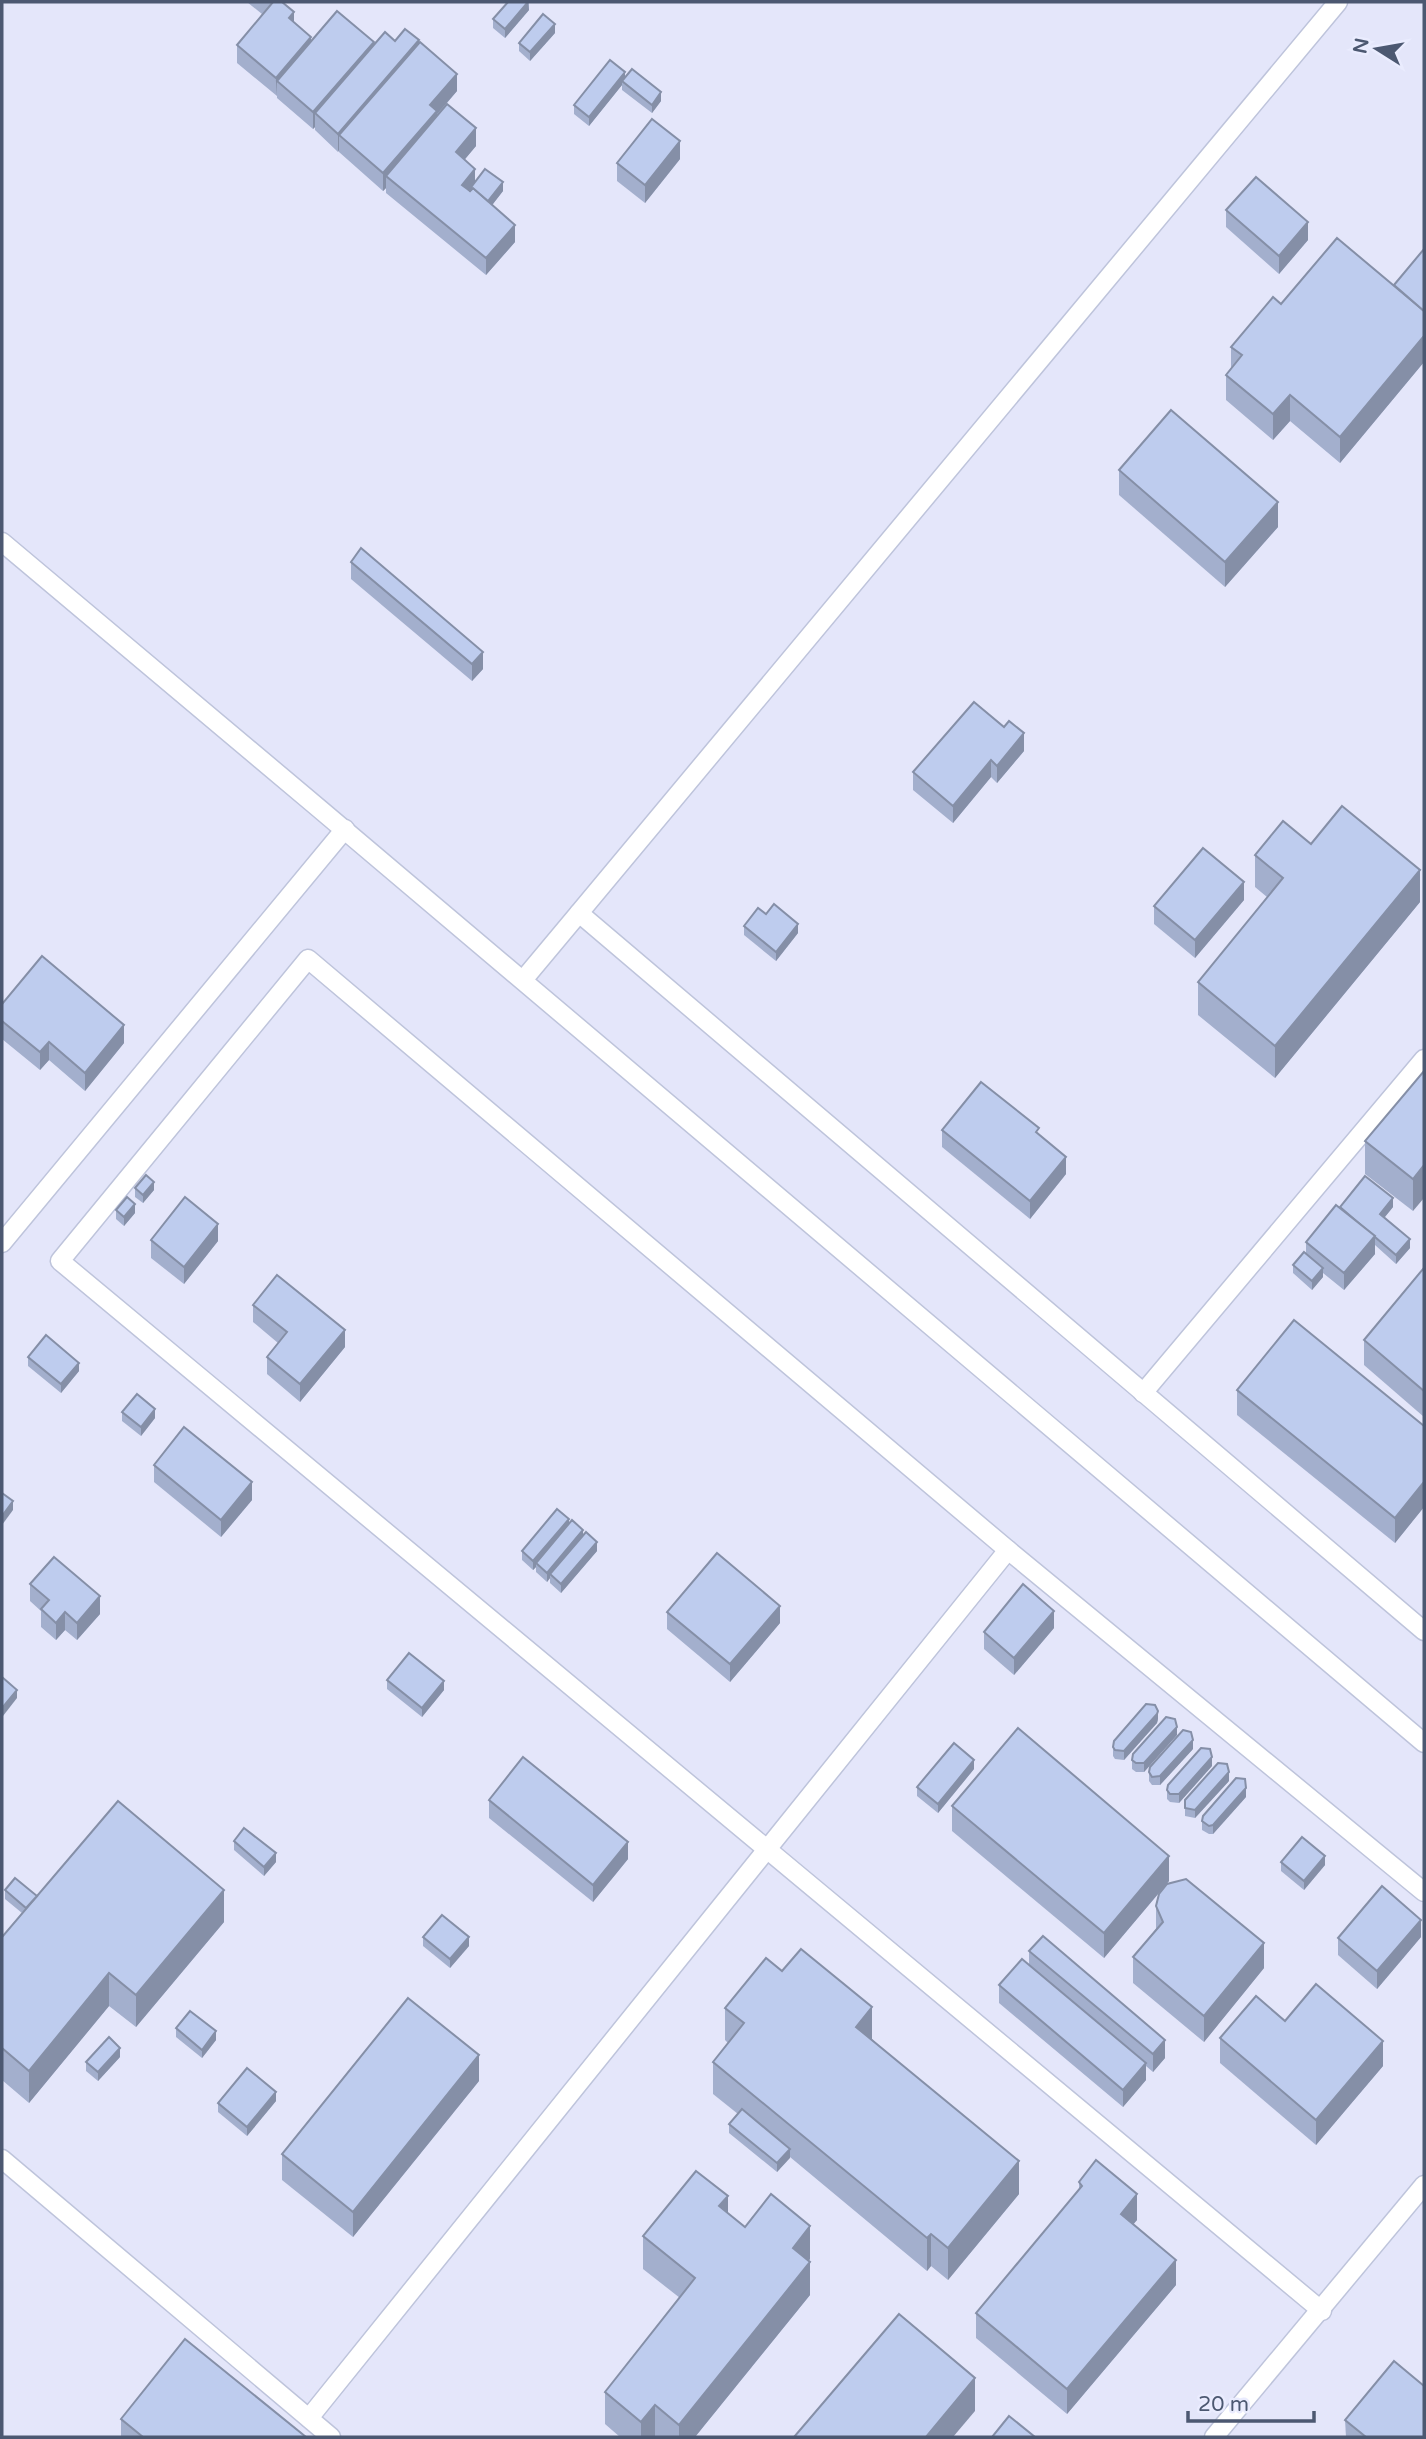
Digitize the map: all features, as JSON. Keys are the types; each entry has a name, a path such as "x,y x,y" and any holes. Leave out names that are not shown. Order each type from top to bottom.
{"lane":[{"path":"523,980 1338,2"},
{"path":"2,542 1424,1743"},
{"path":"2,1243 345,829"},
{"path":"579,913 1424,1631"},
{"path":"1322,2311 60,1261 308,959 1008,1550 1424,1892"},
{"path":"1143,1393 1424,1059"},
{"path":"309,2418 1008,1550"},
{"path":"2,2159 331,2437"},
{"path":"1214,2437 1322,2311 1424,2185"}],"building":[{"path":"273,2 282,2 294,12 289,18 311,37 276,78 237,45"},
{"path":"508,2 528,2 505,29 493,19"},
{"path":"337,11 374,42 313,112 277,81"},
{"path":"543,14 555,24 530,52 519,43"},
{"path":"405,29 419,40 338,134 315,113 385,32 395,41"},
{"path":"420,42 457,74 430,105 437,111 383,173 339,135"},
{"path":"610,60 625,72 589,117 574,105"},
{"path":"632,69 661,92 652,105 622,81"},
{"path":"447,104 476,128 456,152 475,169 462,185 470,191 473,188 515,225 486,258 386,176"},
{"path":"652,119 680,141 645,185 617,163"},
{"path":"485,169 503,182 488,201 473,188 469,190"},
{"path":"1256,177 1308,222 1279,256 1226,210"},
{"path":"1337,238 1424,311 1424,336 1340,437 1290,395 1273,414 1226,375 1242,355 1231,347 1273,297 1281,304"},
{"path":"1424,249 1424,311 1394,285"},
{"path":"1171,410 1278,502 1225,562 1119,470"},
{"path":"361,548 483,652 472,664 351,562"},
{"path":"974,702 1004,727 1009,721 1024,733 997,766 991,760 953,806 913,772"},
{"path":"1342,806 1420,870 1275,1046 1198,982 1283,878 1255,855 1283,821 1311,844"},
{"path":"1203,848 1244,882 1195,940 1154,906"},
{"path":"774,904 798,924 776,952 744,926 758,908 766,914"},
{"path":"42,956 124,1025 85,1073 49,1042 40,1052 2,1021 2,1004"},
{"path":"1424,1071 1424,1165 1413,1179 1365,1141"},
{"path":"981,1082 1039,1128 1036,1132 1066,1157 1030,1201 942,1130"},
{"path":"146,1175 154,1182 143,1195 135,1188"},
{"path":"1365,1176 1393,1198 1380,1214 1410,1239 1396,1255 1340,1207"},
{"path":"127,1197 135,1204 124,1217 116,1210"},
{"path":"185,1197 218,1224 184,1267 151,1240"},
{"path":"1336,1205 1375,1236 1344,1273 1306,1242"},
{"path":"1304,1252 1323,1268 1312,1281 1293,1265"},
{"path":"1423,1269 1424,1271 1424,1391 1364,1340"},
{"path":"277,1275 345,1330 300,1384 267,1357 287,1332 253,1305"},
{"path":"1294,1320 1424,1426 1424,1482 1395,1518 1237,1390"},
{"path":"46,1335 79,1363 61,1384 28,1357"},
{"path":"137,1394 155,1409 141,1427 122,1412"},
{"path":"184,1427 252,1482 221,1520 154,1465"},
{"path":"2,1493 13,1501 2,1516"},
{"path":"557,1509 569,1519 533,1561 522,1551"},
{"path":"572,1520 583,1530 547,1573 536,1563"},
{"path":"586,1532 597,1542 561,1584 550,1574"},
{"path":"717,1553 780,1606 730,1664 667,1612"},
{"path":"54,1557 100,1596 77,1623 65,1612 56,1623 41,1609 49,1600 30,1584"},
{"path":"1023,1584 1054,1611 1014,1658 984,1632"},
{"path":"409,1653 444,1681 422,1708 387,1680"},
{"path":"2,1677 17,1690 3,1707 2,1706"},
{"path":"1146,1704 1155,1705 1157,1714 1124,1751 1115,1750 1114,1741"},
{"path":"1166,1717 1175,1719 1177,1727 1144,1763 1136,1763 1132,1760 1133,1754"},
{"path":"1018,1728 1169,1856 1104,1933 952,1806"},
{"path":"1183,1730 1191,1732 1193,1740 1160,1776 1152,1777 1150,1767"},
{"path":"954,1743 974,1760 938,1804 917,1787"},
{"path":"1201,1748 1210,1749 1212,1757 1179,1794 1170,1794 1168,1785"},
{"path":"523,1757 628,1842 593,1885 489,1800"},
{"path":"1218,1763 1227,1764 1229,1772 1195,1810 1185,1808 1185,1800"},
{"path":"1236,1778 1245,1779 1246,1788 1213,1825 1209,1826 1202,1821 1203,1816"},
{"path":"118,1801 224,1890 136,1995 109,1973 29,2071 2,2048 2,1937"},
{"path":"244,1828 276,1853 264,1867 234,1841"},
{"path":"1302,1837 1325,1856 1304,1881 1281,1862"},
{"path":"15,1878 37,1896 26,1908 5,1890"},
{"path":"1186,1879 1264,1943 1204,2016 1133,1957 1163,1922 1156,1906 1159,1894 1167,1884"},
{"path":"1382,1886 1421,1920 1377,1971 1338,1938"},
{"path":"442,1915 469,1937 450,1959 423,1937"},
{"path":"1043,1936 1165,2040 1153,2054 1029,1951"},
{"path":"801,1949 872,2007 856,2027 1019,2161 948,2248 931,2234 927,2238 713,2062 744,2023 725,2008 766,1958 782,1971"},
{"path":"1022,1959 1146,2063 1123,2090 999,1985"},
{"path":"1316,1984 1383,2041 1316,2120 1220,2038 1256,1996 1285,2021"},
{"path":"408,1998 479,2055 353,2212 282,2154"},
{"path":"190,2011 216,2031 202,2050 176,2028"},
{"path":"109,2037 120,2048 98,2072 86,2062"},
{"path":"247,2068 276,2092 247,2127 218,2103"},
{"path":"742,2109 790,2149 777,2163 729,2124"},
{"path":"1096,2160 1137,2194 1121,2214 1176,2260 1067,2389 976,2313 1082,2186 1079,2182"},
{"path":"696,2171 728,2196 719,2206 745,2227 771,2194 810,2226 793,2248 810,2262 679,2425 655,2405 641,2422 605,2392 695,2278 643,2236"},
{"path":"899,2314 975,2378 926,2437 794,2437"},
{"path":"185,2339 306,2437 143,2437 121,2419"},
{"path":"1394,2361 1424,2386 1424,2437 1366,2437 1345,2420"},
{"path":"1009,2416 1035,2437 992,2437"}]}
